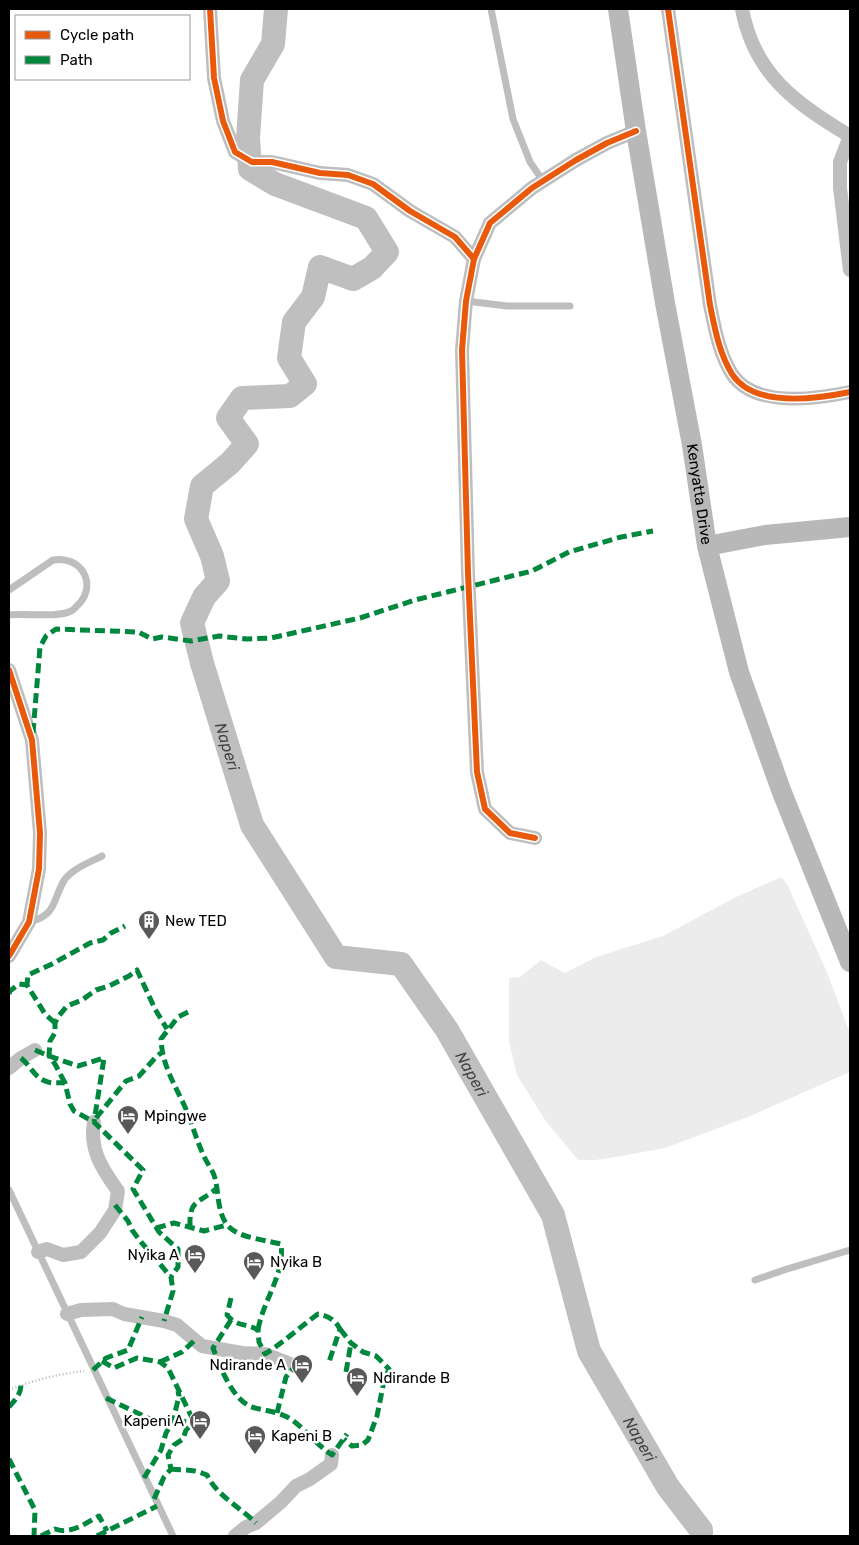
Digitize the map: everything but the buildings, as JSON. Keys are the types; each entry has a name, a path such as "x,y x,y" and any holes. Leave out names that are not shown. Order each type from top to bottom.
{"main road":[{"name":"Kenyatta Drive","path":"618,9 636,131 692,445 707,546 740,672 781,790 849,957"},
{"path":"707,546 765,535 850,527"}],"street":[{"path":"210,9 214,78 223,121 235,152 252,162 272,162 320,173 348,175 373,184 410,211 455,237 474,259"},
{"path":"668,9 710,305 718,343 725,361 739,382 757,393 770,397 786,399 850,392"},
{"path":"742,9 756,54 783,89 814,115 850,136 840,162 840,188 850,270"},
{"path":"535,838 510,834 485,809 477,772 468,573 462,350 466,301 474,259 490,223 543,181 607,143 636,131"},
{"path":"9,670 32,740 40,832 39,869 29,922 9,956"},
{"path":"9,1068 20,1058 35,1050"},
{"path":"38,1252 47,1249 63,1255 81,1252 100,1233 115,1210 115,1199 118,1191 110,1181 94,1151 92,1136 94,1122"},
{"path":"67,1314 80,1310 113,1309 124,1314 164,1321 177,1326 202,1346 242,1353 265,1354 295,1366"},
{"path":"235,1536 246,1527 256,1523 281,1502 296,1486 310,1479 331,1464 332,1455"}],"lane":[{"path":"492,9 513,119 530,162 543,181"},
{"path":"466,301 507,306 570,306"},
{"path":"9,590 53,560 62,558 77,563 84,573 87,589 85,597 73,611 63,614 9,615"},
{"path":"29,922 39,920 52,909 66,879 76,870 102,856"},
{"path":"9,1190 173,1536"},
{"path":"754,1280 850,1250"}],"path":[{"path":"9,1390 51,1376 93,1370"}],"shaded area":[{"path":"781,877 787,884 826,970 850,1033 850,1072 748,1117 665,1148 595,1160 578,1160 545,1120 517,1075 509,1042 509,978 520,977 541,960 565,973 596,957 663,936 734,898"}],"waterway":[{"name":"Naperi","path":"276,9 273,44 252,80 248,138 250,169 275,184 366,218 387,252 372,268 353,279 320,267 313,297 294,322 289,358 305,384 290,396 242,398 228,418 247,444 230,463 202,486 196,519 212,556 218,581 204,597 192,623 202,663 252,825 336,957 401,964 447,1030 553,1215 589,1351 668,1487 701,1530 701,1536"}],"marked path":[{"path":"33,733 40,647 46,636 56,629 138,632 152,639 162,637 191,641 219,636 247,639 271,638 360,618 415,600 532,571 569,552 621,537 653,531"},
{"path":"55,1023 45,1014 27,985 28,975 90,943 103,940 111,933 125,926"},
{"path":"65,1083 49,1056 50,1041 55,1033 55,1023 67,1006 82,1000 96,990 109,986 137,970 155,1009 167,1029"},
{"path":"9,994 19,984 27,985"},
{"path":"188,1012 178,1017 161,1039 162,1048 170,1074 198,1143 214,1175 224,1221 239,1233 281,1244 280,1266 258,1330"},
{"path":"35,1050 78,1066 104,1058 94,1122"},
{"path":"96,1118 126,1081 139,1076 161,1053"},
{"path":"21,1058 43,1080 52,1083 65,1083 70,1104 74,1111 94,1122 143,1170 133,1189 159,1232 178,1249 178,1267 171,1277"},
{"path":"190,1227 193,1207 216,1189"},
{"path":"115,1205 141,1242 171,1277 173,1291 164,1321"},
{"path":"156,1228 174,1223 204,1231 227,1225"},
{"path":"231,1298 227,1315 238,1323 258,1330 259,1342 265,1354 318,1314 331,1319 340,1329 328,1365"},
{"path":"93,1370 106,1358 128,1350 142,1317"},
{"path":"231,1320 213,1348 228,1382 238,1397 252,1407 277,1413 292,1420 332,1455 347,1434"},
{"path":"340,1329 351,1343 363,1352 376,1356 389,1369 384,1381 377,1416 368,1440 362,1445 352,1446 344,1439"},
{"path":"160,1362 182,1352 195,1340"},
{"path":"346,1372 351,1343"},
{"path":"102,1361 114,1368 137,1358 160,1362 168,1368 194,1422"},
{"path":"277,1413 286,1377 295,1366"},
{"path":"9,1407 19,1394 21,1385"},
{"path":"144,1478 161,1450 166,1433 173,1421 179,1396 178,1391"},
{"path":"106,1398 150,1419 194,1422"},
{"path":"154,1499 164,1477 171,1469 168,1455 174,1445 183,1439 186,1430 194,1422"},
{"path":"9,1459 35,1510 34,1536"},
{"path":"171,1469 193,1471 207,1475 216,1489 256,1523"},
{"path":"97,1536 157,1506"},
{"path":"41,1536 55,1529 72,1529 99,1516 107,1531"}],"cycle path":[{"path":"210,9 214,78 223,121 235,152 252,162 272,162 320,173 348,175 373,184 410,211 455,237 474,259"},
{"path":"668,9 710,305 724,358 732,374 742,385 755,392 786,398 820,397 850,392"},
{"path":"535,838 510,833 485,809 477,772 468,573 462,350 466,301 474,259 490,223 532,188 576,160 607,143 636,131"},
{"path":"9,670 32,740 40,833 39,869 29,922 9,956"}],"place":[{"name":"New TED","path":"149,940"},
{"name":"Mpingwe","path":"128,1135"},
{"name":"Nyika A","path":"195,1274"},
{"name":"Nyika B","path":"254,1281"},
{"name":"Ndirande A","path":"302,1384"},
{"name":"Ndirande B","path":"357,1397"},
{"name":"Kapeni A","path":"200,1440"},
{"name":"Kapeni B","path":"255,1455"}]}
